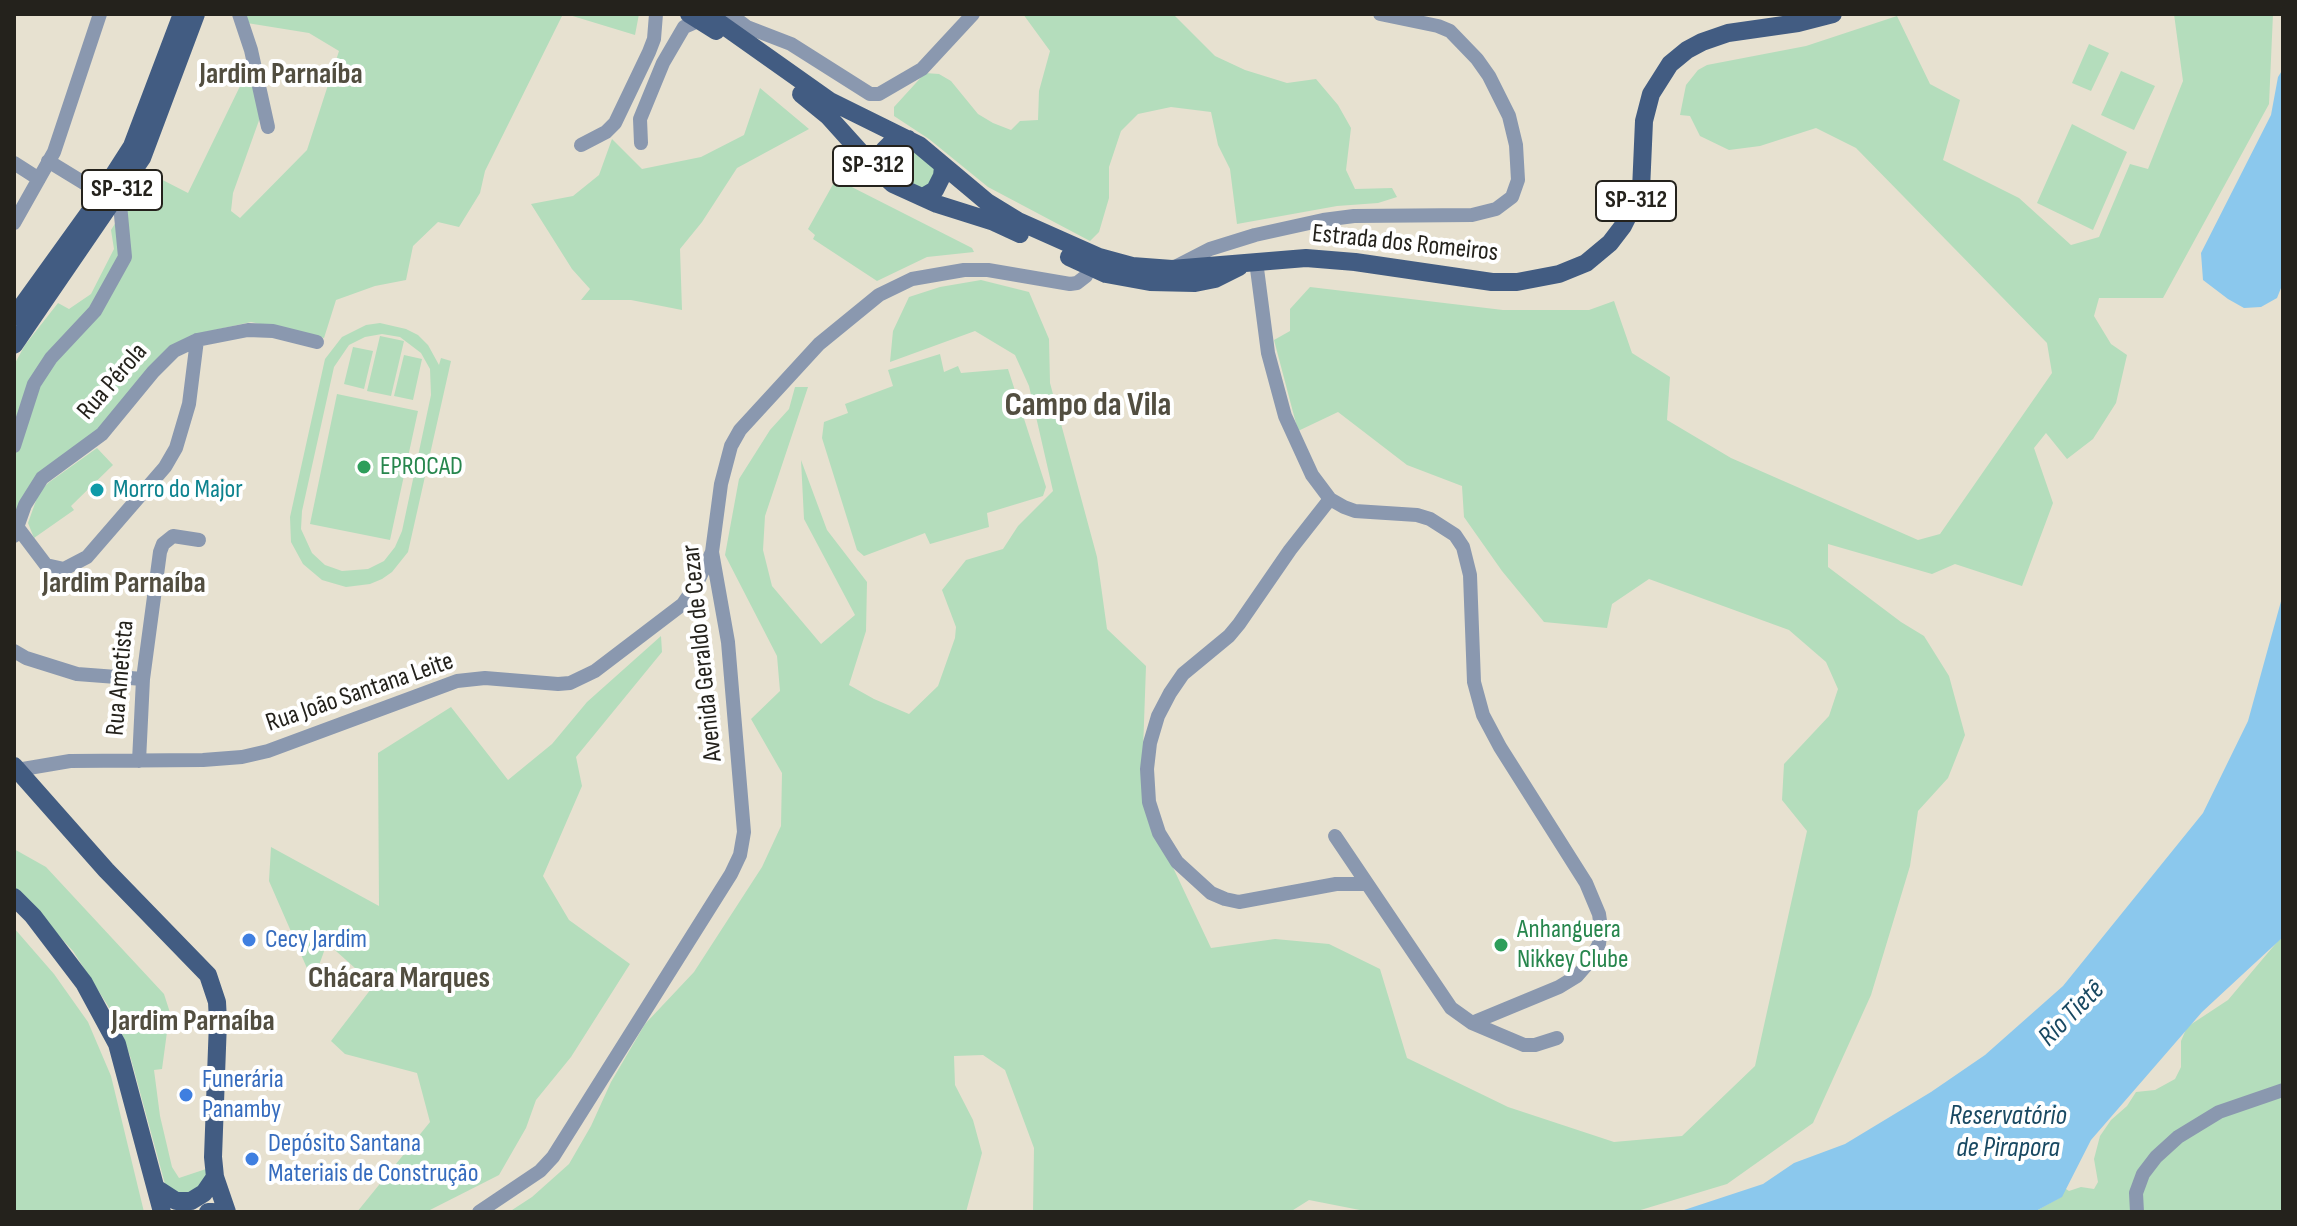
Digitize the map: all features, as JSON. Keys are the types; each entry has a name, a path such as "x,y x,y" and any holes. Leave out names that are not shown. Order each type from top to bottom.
{"main road":[{"name":"Estrada dos Romeiros","path":"695,19 749,36 830,101 919,145 987,202 1085,259 1172,269 1306,258 1492,282 1539,278 1576,268 1610,243 1623,226 1641,190 1644,121 1651,94 1670,64 1702,42 1728,33 1798,23 1833,14"},
{"name":"SP-312","path":"16,337 110,194 191,15"},
{"name":"Estrada dos Romeiros","path":"695,19 808,99 893,184 994,222 1127,279 1195,283 1215,279 1252,262"},
{"path":"885,176 882,164 884,150 891,143 908,139"},
{"path":"923,197 935,190 943,167"},
{"path":"16,768 106,870 208,975 217,1002 218,1021 217,1087 212,1129 215,1177 227,1212"},
{"path":"14,897 33,916 84,983 108,1024 123,1060 162,1212"},
{"path":"156,1188 176,1201 191,1201 204,1193 215,1177"}],"street":[{"path":"14,223 54,152 100,14"},
{"path":"239,14 251,50 268,127"},
{"path":"656,14 669,28 695,19"},
{"path":"581,145 606,132 615,123 654,39 656,14"},
{"path":"730,14 749,36 781,39 870,94 879,94 922,69 973,14"},
{"path":"1150,282 1210,249 1255,235 1339,218 1472,215 1496,209 1512,197 1518,180 1516,145 1509,116 1483,67 1450,31 1426,22 1380,14"},
{"path":"641,143 639,128 644,106 663,63 695,19"},
{"path":"14,446 34,384 51,358 95,311 125,257 110,194 48,161"},
{"path":"14,163 39,179"},
{"name":"Avenida Geraldo de Cezar","path":"479,1212 540,1171 553,1157 740,855 744,832 728,642 712,552 721,484 736,438 797,366 879,295 912,279 964,270 988,270 1070,284 1083,280 1085,259"},
{"path":"1252,262 1268,353 1285,416 1312,475 1330,499 1355,511 1417,515 1430,519 1455,535 1463,547 1471,587 1474,682 1483,715 1586,883 1599,914 1599,944 1577,976 1559,987 1472,1023"},
{"name":"Rua Pérola","path":"197,340 189,404 176,448 165,467 87,557 75,565 55,569 39,559 15,528 30,495 42,478 102,434 165,358 197,340 236,331 260,329 317,342"},
{"path":"1330,499 1282,560 1239,624 1190,667 1170,693 1158,716 1150,743 1147,769 1149,802 1159,833 1177,862 1211,893 1225,899 1239,902 1336,884 1367,884"},
{"name":"Rua Ametista","path":"139,761 143,679 160,552 163,544 173,536 199,540"},
{"name":"Rua João Santana Leite","path":"16,768 70,761 242,757 268,751 457,681 485,678 570,683 595,671 683,604 712,552"},
{"path":"14,651 26,658 77,674 143,679"},
{"path":"1335,836 1444,1000 1472,1023 1524,1045 1557,1038"},
{"path":"2137,1212 2136,1193 2143,1174 2178,1137 2219,1112 2283,1090"}],"green space":[{"path":"243,14 563,14 485,171 480,193 459,227 438,222 413,246 406,280 375,286 336,300 324,338 251,322 192,335 112,420 39,476 14,521 14,365 25,345 58,303 69,309 91,294 114,249 111,230 147,172 188,193 244,78 253,80 262,112 233,193 231,211 240,218 307,150 339,51 309,33 247,23"},
{"path":"566,14 639,14 635,35"},
{"path":"1023,14 1173,14 1215,56 1245,70 1287,83 1316,79 1338,105 1351,128 1346,170 1355,189 1392,188 1397,197 1378,203 1337,206 1237,224 1230,169 1218,145 1211,112 1171,107 1138,114 1121,131 1109,167 1109,198 1099,232 1090,241 988,187 929,139 894,116 894,107 925,73 939,74 951,81 978,114 993,123 1011,130 1020,121 1038,120 1039,91 1050,51"},
{"path":"2174,14 2273,14 2269,104 2163,298 2099,298 2094,316 2111,344 2127,355 2116,403 2093,439 2067,459 2046,433 2034,448 2053,503 2022,586 1955,564 1932,574 1828,544 1828,567 1924,636 1949,676 1965,735 1948,778 1918,811 1910,866 1871,995 1813,1123 1727,1184 1634,1212 1370,1212 1309,1200 1290,1212 1033,1212 1034,1148 1005,1070 983,1055 954,1056 955,1085 973,1120 982,1153 966,1212 509,1212 532,1197 569,1164 645,1024 694,972 762,867 781,826 782,773 751,719 780,691 777,656 725,555 739,479 770,430 789,409 795,387 808,387 765,516 763,550 772,586 821,644 855,615 804,519 801,460 827,530 867,582 866,631 849,685 909,714 938,686 955,638 956,627 942,590 966,560 1003,549 1018,526 1053,491 1029,386 1015,355 975,331 890,362 893,331 909,297 940,287 981,280 1029,292 1049,339 1050,383 1097,557 1107,629 1146,666 1142,779 1153,825 1211,948 1275,939 1329,944 1380,969 1407,1058 1508,1107 1614,1142 1682,1136 1755,1066 1807,831 1782,800 1784,764 1829,716 1838,689 1826,662 1789,630 1649,579 1612,604 1607,628 1544,622 1502,571 1464,517 1462,486 1407,465 1338,412 1298,431 1274,340 1290,331 1290,309 1310,287 1503,310 1589,310 1614,301 1632,353 1670,377 1667,420 1731,458 1918,540 1940,534 2052,373 2047,343 1856,148 1816,128 1760,146 1729,150 1700,136 1690,116 1680,115 1686,85 1698,70 1707,65 1806,46 1897,16 1930,84 1960,100 1943,160 2019,198 2071,245 2099,237 2130,164 2148,169 2183,81"},
{"path":"2089,44 2109,53 2091,91 2072,83"},
{"path":"2121,71 2155,86 2134,130 2101,115"},
{"path":"760,88 809,129 737,168 702,222 680,249 682,310 631,300 581,300 590,289 572,269 531,204 573,196 599,175 612,139 642,169 701,157 744,135"},
{"path":"2072,124 2127,152 2093,230 2037,203"},
{"path":"899,144 934,164 934,181 922,188 894,174 885,154"},
{"path":"836,179 972,248 974,252 927,257 877,281 813,239 815,235 808,229"},
{"path":"380,323 406,329 428,345 439,365 441,358 451,361 408,552 382,579 346,587 322,580 303,564 291,542 290,517 325,359 342,337 366,325","holes":["382,334 400,337 421,353 430,369 431,395 402,531 384,561 368,569 342,571 325,565 312,553 301,529 302,511 334,367 349,345 365,337"]},
{"path":"380,336 404,341 391,396 367,391"},
{"path":"353,347 373,351 364,389 344,384"},
{"path":"940,354 944,372 958,366 961,373 1008,369 1046,487 1043,496 987,513 989,527 930,544 925,533 864,556 857,550 822,438 824,422 848,413 845,404 893,386 888,370"},
{"path":"404,355 422,359 413,400 394,396"},
{"name":"EPROCAD","path":"337,394 418,411 390,540 310,524"},
{"path":"97,448 113,465 71,506 74,510 34,538 28,523 39,492"},
{"path":"661,636 662,652 576,757 582,786 543,876 569,920 630,964 571,1057 536,1100 526,1128 499,1175 426,1212 357,1212 430,1122 417,1073 345,1054 331,1041 374,985 327,943 313,982 269,881 271,847 379,906 378,753 451,707 508,780 552,744 587,702"},
{"path":"14,849 46,867 164,994 173,1022 167,1032 162,1069 154,1070 160,1116 172,1167 179,1178 209,1168 203,1185 184,1197 165,1184 131,1059 117,1020 73,951 14,887"},
{"path":"14,928 54,974 88,1022 111,1076 144,1212 14,1212"},
{"path":"2283,935 2283,1212 2034,1212 2061,1197 2063,1187 2069,1191 2081,1187 2094,1189 2098,1182 2094,1159 2100,1136 2111,1120 2127,1106 2136,1092 2155,1090 2175,1079 2181,1067 2181,1041 2187,1027 2228,1000"}],"water":[{"path":"2283,69 2283,283 2277,298 2261,307 2244,308 2203,280 2201,253 2271,115 2278,77"},
{"name":"Reservatório de Pirapora","path":"2283,594 2283,937 2202,1012 2091,1140 2062,1197 2034,1212 1678,1212 1763,1184 1794,1163 1845,1144 1985,1055 2063,986 2203,813 2248,721"}],"place":[{"name":"EPROCAD","path":"364,467"},
{"name":"Morro do Major","path":"97,490"},
{"name":"Cecy Jardim","path":"249,940"},
{"name":"Anhanguera Nikkey Clube","path":"1501,945"},
{"name":"Funerária Panamby","path":"186,1095"},
{"name":"Depósito Santana Materiais de Construção","path":"252,1159"}],"district":[{"name":"Jardim Parnaíba","path":"281,75"},
{"name":"Campo da Vila","path":"1088,406"},
{"name":"Jardim Parnaíba","path":"124,584"},
{"name":"Chácara Marques","path":"399,979"},
{"name":"Jardim Parnaíba","path":"193,1022"}],"water label":[{"name":"Rio Tietê","path":"2072,1014"}]}
